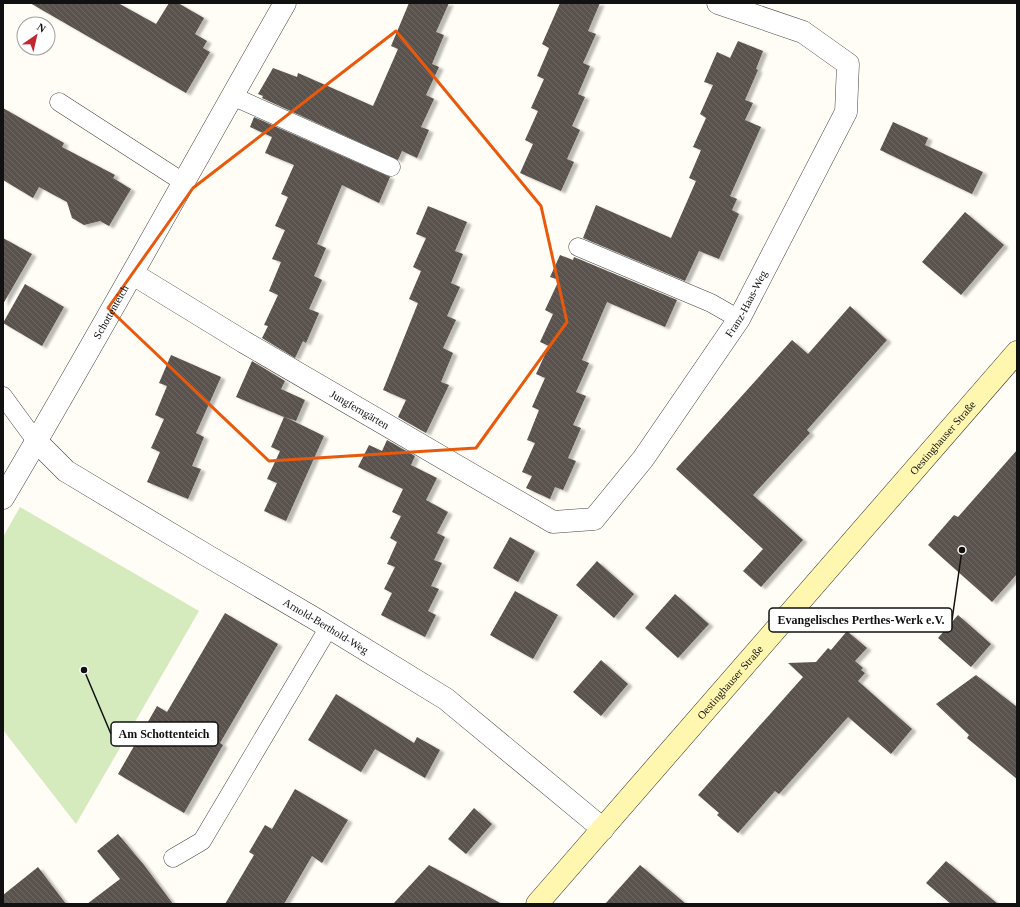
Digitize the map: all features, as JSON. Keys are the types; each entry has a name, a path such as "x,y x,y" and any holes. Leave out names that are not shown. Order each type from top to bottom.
{"street":[{"name":"Schottenteich","path":"3,498 133,274 182,182 285,3"},
{"name":"Franz-Haas-Weg","path":"594,519 644,459 739,319 846,112 848,64 803,32 718,3"},
{"name":"Jungferngärten","path":"133,274 244,342 553,522 594,519"},
{"name":"Oestinghauser Straße","path":"537,904 1017,352"},
{"name":"Arnold-Berthold-Weg","path":"36,441 66,471 329,627 446,699 603,828"}],"lane":[{"path":"232,96 391,167"},
{"path":"60,102 182,182"},
{"path":"578,247 711,303 739,319"},
{"path":"3,396 36,441"},
{"path":"174,858 202,841 329,627"}],"highlighted area":[{"path":"396,31 541,206 567,322 476,448 269,461 108,308 193,188"}],"green space":[{"path":"20,507 199,611 76,824 3,730 3,537"}],"building":[{"path":"30,3 118,3 156,24 169,3 178,3 204,18 195,34 207,41 203,48 210,52 186,93 56,18 56,16 53,16"},
{"path":"409,3 449,3 436,32 444,35 432,64 439,67 426,95 434,99 421,127 429,130 417,158 402,151 398,160 262,98 263,96 258,94 273,68 297,77 298,73 373,106 398,49 391,46"},
{"path":"560,3 600,3 588,31 596,34 583,63 590,66 578,94 585,97 572,126 580,130 567,159 574,162 561,191 520,173 533,144 525,140 538,111 531,108 544,79 537,76 549,48 542,44"},
{"path":"738,41 763,51 756,69 758,70 745,100 753,103 745,120 761,127 730,196 737,199 732,210 739,214 719,259 699,251 685,281 583,238 596,205 671,238 696,181 689,178 701,150 693,147 706,118 700,114 713,85 704,82 717,52 730,58"},
{"path":"3,108 64,143 62,147 115,175 113,178 131,189 109,226 100,221 84,225 72,218 67,202 39,187 33,198 3,180"},
{"path":"254,117 390,177 379,203 342,185 317,244 326,248 314,276 322,280 309,309 319,313 306,343 303,341 295,358 262,338 268,326 264,325 278,295 269,291 281,262 272,259 285,230 275,226 288,197 281,194 294,165 265,153 272,137 250,127"},
{"path":"893,122 928,138 925,145 983,172 972,194 880,150"},
{"path":"428,206 467,222 455,251 463,254 451,283 460,287 447,316 456,320 443,348 453,353 441,382 449,385 426,433 398,417 406,400 383,390 418,303 409,299 421,271 413,267 426,238 416,234"},
{"path":"965,212 1004,245 961,295 922,262"},
{"path":"3,238 32,254 3,304"},
{"path":"560,255 573,260 574,257 677,300 665,327 607,302 582,360 589,363 576,392 586,396 573,425 581,428 568,458 576,461 563,490 555,487 550,499 526,488 532,476 522,472 535,443 527,440 539,410 532,407 545,378 536,374 549,346 540,342 553,314 545,310 559,280 550,277"},
{"path":"25,284 64,307 42,346 3,323"},
{"path":"850,306 887,340 807,430 810,433 753,495 803,540 761,587 743,571 763,549 676,469 792,340 808,354"},
{"path":"171,355 221,377 196,433 204,437 192,466 201,469 188,499 147,482 160,452 151,448 164,419 155,415 167,386 159,383"},
{"path":"252,361 285,381 281,389 305,400 296,421 285,417 324,436 286,521 264,511 277,483 267,479 280,451 271,447 284,417 236,397"},
{"path":"387,440 415,456 411,465 437,478 426,500 448,512 437,533 445,537 434,560 442,563 431,586 439,589 428,611 436,615 425,637 381,615 392,593 384,589 395,567 387,564 397,542 390,538 401,516 392,512 403,489 358,467 369,445 382,451"},
{"path":"1017,450 1017,574 992,602 928,545 954,515 958,517"},
{"path":"510,537 535,551 518,582 493,568"},
{"path":"597,561 634,594 614,618 576,585"},
{"path":"515,591 558,615 533,659 490,635"},
{"path":"675,594 709,624 678,658 645,628"},
{"path":"225,613 278,644 220,743 223,745 184,813 118,774 157,706 167,712"},
{"path":"958,615 991,644 971,667 938,638"},
{"path":"847,631 867,648 855,661 863,668 861,670 865,673 858,681 912,729 891,754 848,717 779,794 775,791 738,833 717,815 719,813 698,795 803,677 788,663 816,662 828,648 831,650"},
{"path":"601,660 628,684 601,716 573,692"},
{"path":"976,675 1017,707 1017,779 967,738 969,735 936,704"},
{"path":"336,694 414,743 417,737 440,750 425,778 375,749 361,772 308,740"},
{"path":"295,789 348,820 322,863 312,856 284,904 225,904 254,855 249,852 265,825 272,829"},
{"path":"474,808 492,824 466,854 448,839"},
{"path":"118,834 144,865 173,904 87,904 120,879 97,851"},
{"path":"946,861 998,904 951,904 926,883"},
{"path":"429,865 502,904 393,904"},
{"path":"640,865 686,904 605,904"},
{"path":"38,867 66,904 3,904 3,895"}],"place":[{"name":"Evangelisches Perthes-Werk e.V.","path":"962,550"},
{"name":"Am Schottenteich","path":"84,670"}]}
